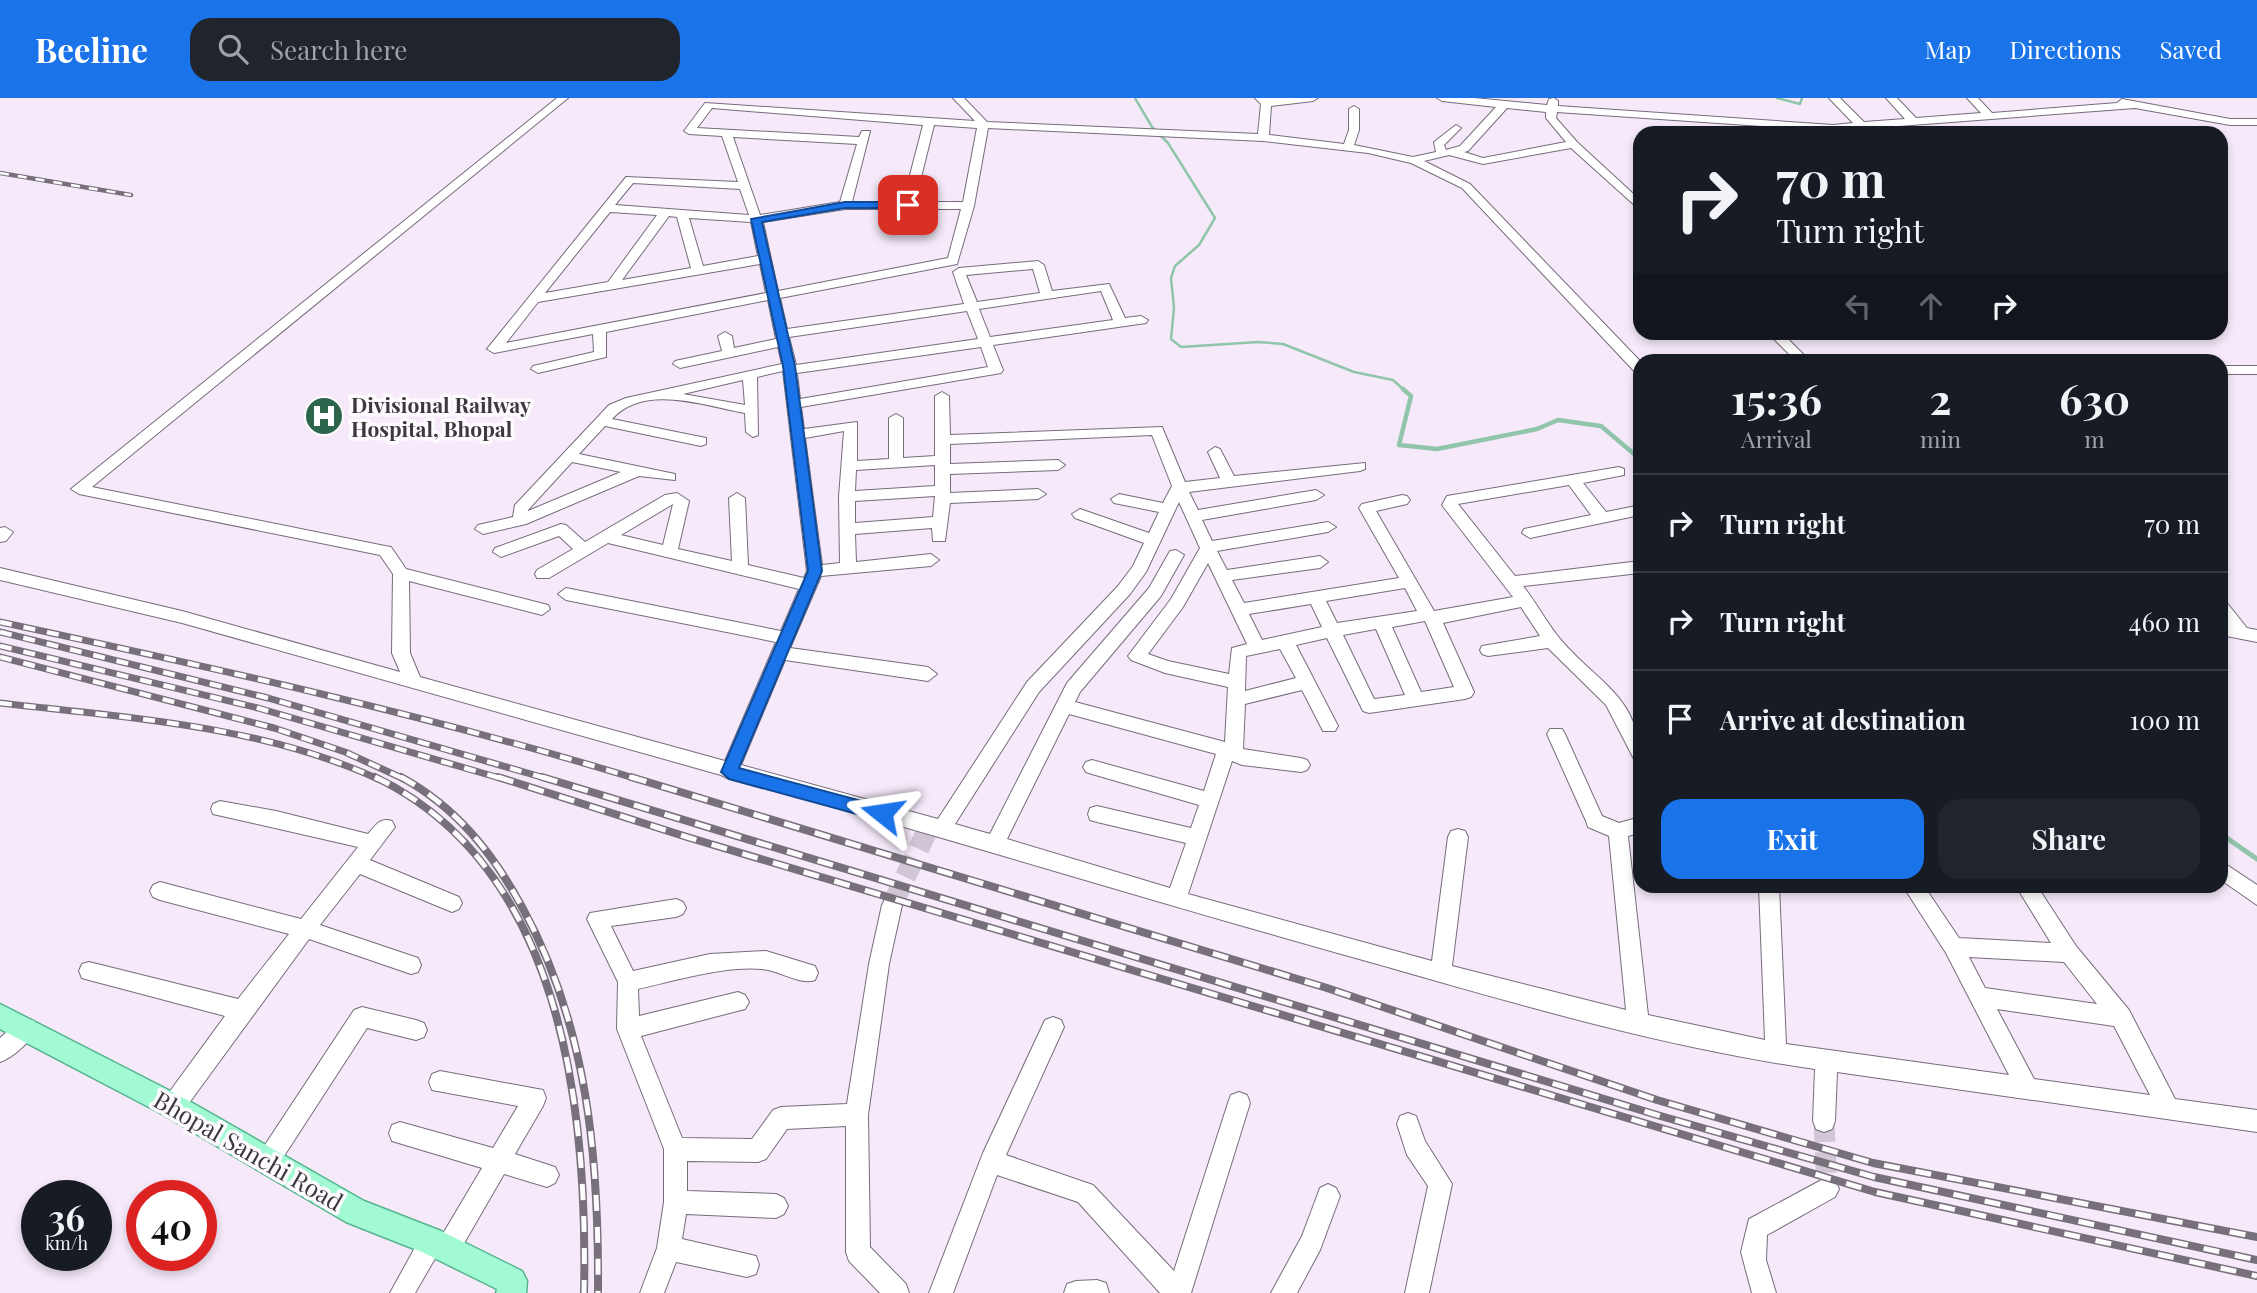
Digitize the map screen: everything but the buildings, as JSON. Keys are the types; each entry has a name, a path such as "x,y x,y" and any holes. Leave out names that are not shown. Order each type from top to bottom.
{"main road":[{"name":"Bhopal Sanchi Road","path":"0,1016 173,1106 356,1212 439,1246 506,1286"}],"street":[{"path":"413,682 401,653 401,573 385,551 353,542 79,489 563,98"},
{"path":"958,98 983,123"},
{"path":"1263,138 1263,101 1313,98"},
{"path":"1444,98 1553,104 1594,112 1630,114 1645,109 1778,125 1820,126"},
{"path":"1592,98 1594,112"},
{"path":"1834,98 1862,126"},
{"path":"1891,98 1913,121"},
{"path":"1972,98 1988,114"},
{"path":"2109,98 2133,105 2231,122 2257,122"},
{"path":"1414,160 1448,154 1469,145 1503,101"},
{"path":"1626,103 1630,114"},
{"path":"1553,104 1551,118 1573,144 1633,200"},
{"path":"863,141 689,131 709,105 929,122 1263,138 1348,148 1414,160 1466,186 1633,362"},
{"path":"1871,126 1988,114 2133,105"},
{"path":"1348,148 1354,130 1354,109"},
{"path":"845,205 872,116"},
{"path":"908,205 929,122"},
{"path":"744,186 630,179 494,349 953,261 968,206 983,123"},
{"path":"1456,128 1438,144 1448,154 1483,161 1573,144"},
{"path":"727,135 756,219 789,368 799,435 811,578 729,772"},
{"path":"607,208 756,219 845,205 968,206"},
{"path":"612,284 665,213"},
{"path":"682,215 698,270"},
{"path":"533,299 765,259"},
{"path":"795,404 996,370 959,272 1038,265 1047,294"},
{"path":"680,364 729,354 783,338 971,305 1105,287 1120,322"},
{"path":"520,520 520,509 601,421 614,408 626,402 789,368 1141,320"},
{"path":"538,369 601,354 599,328"},
{"path":"726,335 729,354"},
{"path":"1781,340 1796,354"},
{"path":"2228,370 2257,370"},
{"path":"750,375 753,432"},
{"path":"666,395 750,410"},
{"path":"847,529 938,530 943,494 942,396"},
{"path":"896,418 896,463"},
{"path":"601,421 701,441"},
{"path":"799,435 852,425 847,497 848,567"},
{"path":"943,440 1157,430 1178,488 1195,516 1257,648"},
{"path":"1215,452 1229,482"},
{"path":"569,457 670,477"},
{"path":"849,466 896,463 1058,464"},
{"path":"1178,488 1360,466"},
{"path":"483,529 520,520 635,472"},
{"path":"1619,472 1450,502 1525,600 1552,641 1613,701 1633,740"},
{"path":"1573,480 1601,517"},
{"path":"942,828 1033,687 1124,590 1140,568 1178,488"},
{"path":"847,497 1038,494"},
{"path":"1195,516 1316,495"},
{"path":"543,574 670,499 677,498 681,501 670,551"},
{"path":"737,498 740,568"},
{"path":"1119,499 1168,509"},
{"path":"1316,597 1369,706 1465,692 1430,616 1367,508 1402,500"},
{"path":"1530,533 1633,512"},
{"path":"1080,514 1153,540"},
{"path":"1209,547 1328,527"},
{"path":"501,552 561,529 583,550"},
{"path":"606,537 740,568 811,578 848,567 931,560"},
{"path":"1209,547 1177,603 1136,657 1236,691 1306,682"},
{"path":"995,843 1066,707 1073,688 1155,592 1176,555"},
{"path":"1224,576 1320,562"},
{"path":"1511,582 1633,568"},
{"path":"401,573 542,609"},
{"path":"0,574 182,617 729,772 942,828 1176,899 1441,973 1638,1023 1776,1053 2257,1121"},
{"path":"1240,610 1408,582"},
{"path":"566,594 782,645 928,674"},
{"path":"1176,899 1209,800 1231,751 1238,652 1334,630 1525,600"},
{"path":"2228,614 2249,633"},
{"path":"1381,622 1416,700"},
{"path":"2228,630 2249,633"},
{"path":"1285,641 1329,726"},
{"path":"1488,650 1552,641"},
{"path":"1066,707 1231,751 1242,758 1301,765"},
{"path":"1556,734 1596,822 1618,831 1633,827"},
{"path":"1092,767 1209,800"},
{"path":"173,1106 242,1010 379,835 220,809"},
{"path":"1097,814 1198,838"},
{"path":"1618,831 1638,1023"},
{"path":"1441,973 1458,837"},
{"path":"356,863 452,903"},
{"path":"2228,874 2257,895"},
{"path":"160,891 306,929 411,965"},
{"path":"1769,893 1776,1053"},
{"path":"1918,893 1953,947 2027,1088"},
{"path":"2030,893 2069,953 2121,1017 2169,1109"},
{"path":"892,905 879,964 857,1115 858,1252 897,1293"},
{"path":"652,1293 669,1248 676,1202 675,1149 628,1029 628,982 597,919 676,908"},
{"path":"1953,947 2069,953"},
{"path":"628,982 724,962 766,960 808,973"},
{"path":"89,971 242,1010"},
{"path":"1977,996 2121,1017"},
{"path":"628,1029 738,1002"},
{"path":"267,1162 362,1017 416,1030"},
{"path":"941,1293 991,1161 1053,1027"},
{"path":"0,1052 26,1028"},
{"path":"1824,1121 1826,1060"},
{"path":"402,1293 439,1246 498,1161 535,1098 440,1082"},
{"path":"991,1161 1085,1193 1172,1291 1239,1103"},
{"path":"675,1149 758,1151 781,1118 857,1115"},
{"path":"1408,1124 1415,1147 1440,1184 1417,1293"},
{"path":"400,1133 547,1175"},
{"path":"1764,1293 1755,1272 1751,1244 1757,1227 1827,1189"},
{"path":"1283,1293 1312,1242 1328,1196"},
{"path":"676,1202 776,1206"},
{"path":"669,1248 747,1265"}],"waterway":[{"path":"1135,98 1152,127 1168,143 1215,218 1199,245 1175,266 1171,278 1174,308 1171,339 1181,347 1258,342 1283,344 1354,372 1393,380 1405,391"},
{"path":"1777,98 1800,104 1802,98"},
{"path":"1403,389 1411,396 1399,445 1437,449 1537,429 1558,420 1601,426 1633,453"},
{"path":"2228,839 2257,859"}],"tunnel":[{"path":"892,905 930,825"},
{"path":"1824,1121 1827,1189"}],"railway":[{"path":"0,173 131,195"},
{"path":"0,622 400,713 637,779"},
{"path":"0,632 268,698 548,779"},
{"path":"0,646 258,708 503,779"},
{"path":"0,657 274,728 345,752 404,779"},
{"path":"0,703 145,719 240,735 287,746 378,779"},
{"path":"375,777 438,817 488,870 525,931 552,1000 569,1073 579,1147 584,1222 584,1293"},
{"path":"401,777 439,802 456,817 499,868 522,907 562,999 575,1046 592,1143 598,1293"},
{"path":"498,777 687,837 1875,1192 2257,1276"},
{"path":"542,777 1657,1115 1874,1177 2257,1260"},
{"path":"631,777 1327,988 1657,1100 1873,1163 2257,1237"}],"place":[{"name":"Divisional Railway Hospital, Bhopal","path":"324,416"}],"route":[{"path":"882,813 729,772 815,571 789,366 756,219 845,205 908,205"}]}
